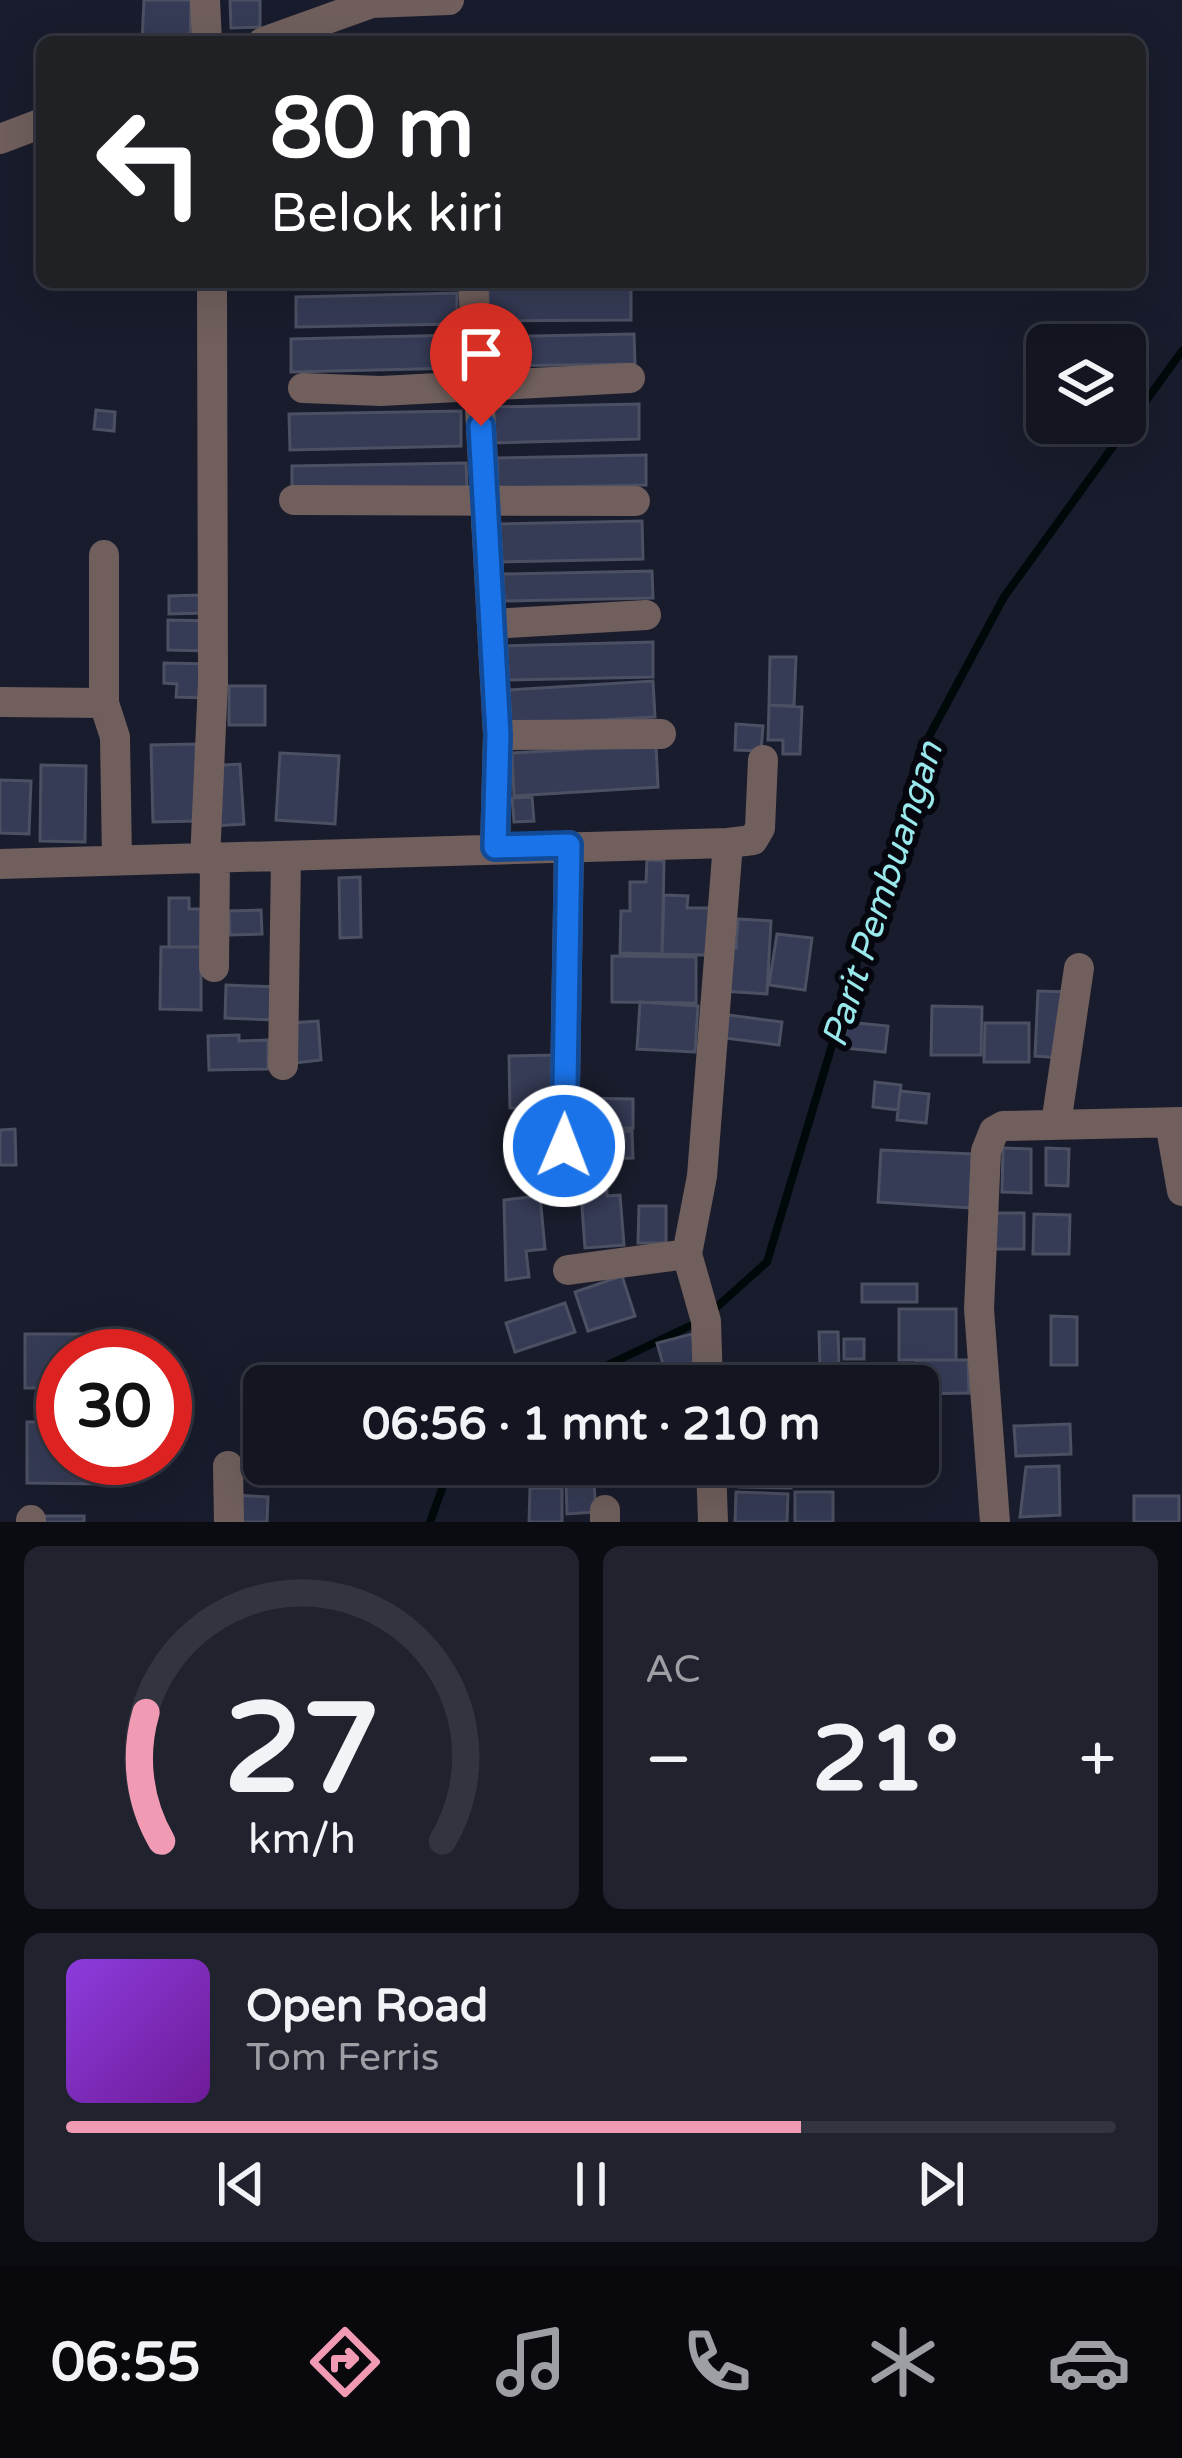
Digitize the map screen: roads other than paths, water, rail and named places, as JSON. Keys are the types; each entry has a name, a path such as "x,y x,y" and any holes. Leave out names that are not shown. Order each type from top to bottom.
{"street":[{"path":"206,0 208,36"},
{"path":"280,36 372,3 448,0"},
{"path":"0,139 36,125"},
{"path":"212,288 210,860 214,967"},
{"path":"473,288 498,735 495,847"},
{"path":"303,388 479,388 630,378"},
{"path":"294,500 635,501"},
{"path":"104,555 104,703 116,737 117,860"},
{"path":"492,624 646,615"},
{"path":"0,702 104,703"},
{"path":"498,735 661,734"},
{"path":"0,864 728,843 753,839 760,828 763,760"},
{"path":"708,1365 706,1321 687,1254 702,1176 728,843"},
{"path":"569,845 564,1146 576,1174"},
{"path":"283,1065 286,856"},
{"path":"1056,1124 1079,968"},
{"path":"995,1522 980,1309 986,1151 994,1130 1176,1122 1182,1191"},
{"path":"568,1270 687,1254"},
{"path":"228,1466 229,1522"},
{"path":"712,1485 713,1522"}],"waterway":[{"name":"Parit Pembuangan","path":"710,1313 767,1262 919,755 1004,597 1182,351"},
{"name":"Parit Pembuangan","path":"608,1365 698,1322"},
{"name":"Parit Pembuangan","path":"430,1522 443,1485"}]}
